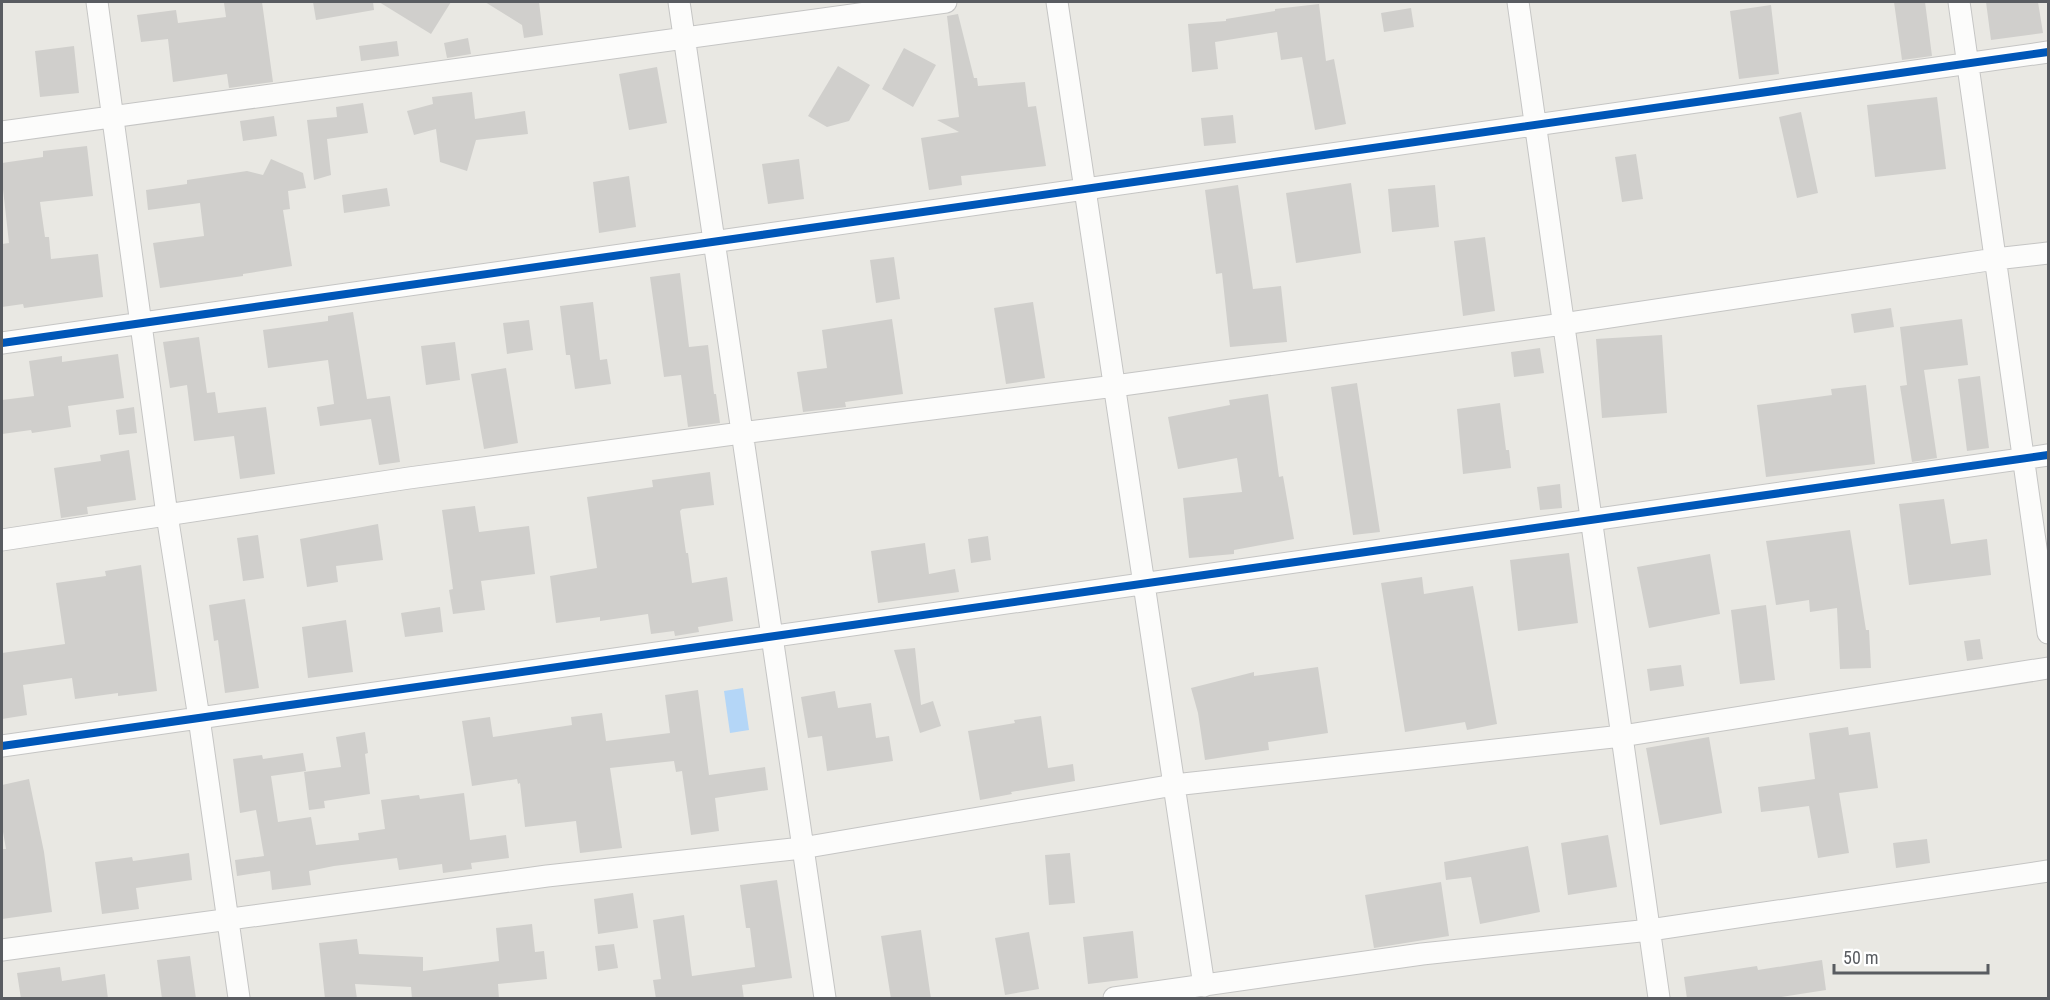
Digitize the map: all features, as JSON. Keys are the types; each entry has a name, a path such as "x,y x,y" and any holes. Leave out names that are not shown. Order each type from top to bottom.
{"street":[{"path":"97,2 168,515 239,999"},
{"path":"679,2 825,999"},
{"path":"2,132 946,2"},
{"path":"1057,2 1204,986"},
{"path":"1518,2 1659,999"},
{"path":"1959,2 2049,633"},
{"path":"2,343 2049,52"},
{"path":"2,540 409,478 1114,386 1563,324 1995,259 2049,253"},
{"path":"2,746 2049,456"},
{"path":"2,951 547,876 802,848 1174,785 1622,736 2049,668"},
{"path":"1114,999 1422,954 1650,930 2049,871"}],"water":[{"path":"743,688 749,730 730,733 724,691"}],"building":[{"path":"262,2 273,82 229,88 227,74 173,82 168,39 141,42 137,15 176,10 178,23 226,17 224,3"},
{"path":"313,2 373,2 374,10 316,20"},
{"path":"379,2 451,2 431,34"},
{"path":"485,2 539,2 543,35 524,38 522,25"},
{"path":"1894,2 1925,2 1932,56 1902,60"},
{"path":"1986,2 2038,2 2043,33 1991,40"},
{"path":"1319,4 1326,61 1334,59 1346,124 1315,130 1302,57 1281,60 1277,32 1215,42 1218,69 1192,72 1188,24 1226,21 1226,19 1275,11 1275,9"},
{"path":"1771,5 1779,74 1739,79 1730,11"},
{"path":"1411,8 1414,27 1384,32 1381,13"},
{"path":"958,14 978,86 1025,82 1028,107 1036,106 1046,166 961,176 962,185 929,190 921,138 959,132 937,120 959,117 947,16"},
{"path":"468,38 471,54 447,58 444,43"},
{"path":"397,41 399,56 361,61 359,46"},
{"path":"74,46 79,93 40,97 35,51"},
{"path":"904,48 936,65 913,107 882,89"},
{"path":"838,66 870,85 849,121 827,127 808,116"},
{"path":"657,67 667,123 629,130 619,74"},
{"path":"472,92 475,119 525,111 528,134 476,140 467,171 440,162 436,129 414,135 407,111 433,104 432,97"},
{"path":"1937,97 1946,169 1875,177 1867,105"},
{"path":"363,103 368,133 327,139 331,175 314,180 307,120 337,117 336,107"},
{"path":"1801,112 1818,193 1797,198 1779,117"},
{"path":"1233,115 1236,143 1204,146 1201,118"},
{"path":"274,116 277,136 243,141 240,121"},
{"path":"87,146 93,196 40,202 45,237 49,237 51,259 98,254 103,297 24,308 23,304 2,307 2,244 9,243 2,163 43,157 43,151"},
{"path":"1636,154 1643,199 1622,202 1615,157"},
{"path":"271,159 303,173 306,188 288,191 290,209 283,210 292,266 243,274 243,276 160,288 153,243 204,236 200,203 148,210 146,190 187,184 187,180 247,171 263,175"},
{"path":"799,159 804,199 768,204 762,164"},
{"path":"629,176 636,227 599,233 593,182"},
{"path":"1351,183 1361,253 1296,263 1286,193"},
{"path":"1238,185 1253,289 1281,286 1287,342 1230,347 1222,273 1216,274 1205,190"},
{"path":"1435,185 1439,227 1392,232 1388,189"},
{"path":"387,188 390,206 344,213 342,195"},
{"path":"1485,237 1495,311 1463,316 1454,241"},
{"path":"894,257 900,299 876,303 870,260"},
{"path":"680,273 689,347 708,345 720,423 688,427 681,375 664,377 650,277"},
{"path":"593,302 600,360 607,359 611,384 575,389 570,355 566,355 560,306"},
{"path":"1033,302 1045,378 1006,384 994,308"},
{"path":"1891,308 1894,327 1854,333 1851,314"},
{"path":"353,312 367,399 390,396 400,462 379,465 371,419 320,426 317,407 334,404 328,360 268,368 263,330 328,321 328,316"},
{"path":"892,319 903,394 845,402 846,407 803,412 797,372 827,368 822,330"},
{"path":"1962,319 1968,365 1924,370 1937,458 1912,462 1900,386 1907,385 1900,327"},
{"path":"529,320 533,350 507,354 503,323"},
{"path":"1662,335 1667,413 1602,418 1596,339"},
{"path":"199,337 207,393 215,392 218,413 266,407 275,474 240,479 234,436 194,441 187,385 170,388 163,342"},
{"path":"455,342 460,380 426,385 421,346"},
{"path":"1540,348 1544,373 1514,377 1511,352"},
{"path":"118,354 124,398 68,406 71,427 32,433 31,430 2,434 2,400 34,396 29,361 62,356 62,362"},
{"path":"506,368 518,443 484,449 471,374"},
{"path":"1980,376 1989,448 1967,451 1958,379"},
{"path":"1357,383 1380,532 1353,535 1331,387"},
{"path":"1866,385 1875,464 1766,477 1757,405 1832,395 1831,389"},
{"path":"1268,394 1279,477 1283,476 1294,539 1234,550 1234,554 1189,558 1183,498 1242,492 1237,458 1178,469 1168,417 1230,405 1229,400"},
{"path":"1500,403 1506,450 1509,450 1511,468 1463,474 1457,409"},
{"path":"134,407 137,433 119,435 116,410"},
{"path":"129,450 136,500 87,507 88,514 61,518 54,468 101,461 100,455"},
{"path":"710,472 714,505 680,511 686,553 688,553 692,583 727,577 733,621 698,627 699,632 675,636 674,631 651,634 648,614 600,621 600,617 556,623 550,576 597,568 587,497 653,487 652,480"},
{"path":"1560,484 1562,508 1540,510 1537,487"},
{"path":"1944,499 1951,544 1987,539 1991,575 1909,585 1899,504"},
{"path":"475,506 479,532 529,526 535,574 481,581 485,610 453,614 449,590 453,589 442,510"},
{"path":"378,524 383,560 336,566 338,582 307,587 300,539"},
{"path":"1850,530 1866,630 1869,630 1871,668 1840,669 1837,608 1810,612 1809,600 1776,605 1766,541"},
{"path":"258,535 264,578 243,581 237,538"},
{"path":"988,536 991,560 971,563 968,539"},
{"path":"925,543 929,574 955,569 959,592 878,603 871,551"},
{"path":"1569,553 1578,623 1518,631 1510,560"},
{"path":"1710,554 1720,614 1649,628 1637,567"},
{"path":"141,565 157,691 75,699 72,678 23,685 27,715 2,719 2,653 65,644 56,583 106,576 105,571"},
{"path":"1422,577 1424,594 1473,586 1497,724 1467,730 1465,722 1405,732 1381,583"},
{"path":"245,599 259,688 225,693 218,640 214,641 209,605"},
{"path":"1766,605 1775,680 1740,684 1731,610"},
{"path":"440,607 443,632 405,637 401,613"},
{"path":"346,620 353,672 308,678 302,627"},
{"path":"1980,639 1983,659 1967,661 1964,641"},
{"path":"915,648 921,705 933,701 941,726 920,733 894,650"},
{"path":"1681,665 1684,686 1650,691 1647,669"},
{"path":"1318,667 1328,733 1268,742 1269,750 1205,760 1198,713 1191,688 1254,672 1254,676"},
{"path":"698,690 709,775 765,767 768,790 715,798 719,831 691,835 682,771 676,772 674,761 610,768 622,848 580,853 576,821 525,827 520,783 518,784 517,779 472,786 462,721 490,717 493,737 572,725 571,717 602,713 606,741 670,733 665,695"},
{"path":"835,691 838,708 871,703 876,738 889,736 893,761 827,771 822,736 808,738 801,697"},
{"path":"1041,716 1048,768 1073,764 1075,781 980,800 968,731"},
{"path":"1848,727 1849,735 1870,732 1878,788 1839,793 1849,853 1818,858 1809,806 1761,812 1758,787 1815,779 1809,733"},
{"path":"365,732 370,794 324,801 325,808 309,810 304,772 341,767 336,737"},
{"path":"1709,737 1722,813 1660,825 1646,748"},
{"path":"303,753 306,771 271,776 278,822 311,817 316,845 359,840 358,833 385,829 381,800 419,795 420,799 464,793 470,840 506,835 509,858 471,863 472,869 443,873 442,864 399,870 397,858 334,866 309,871 311,885 272,890 270,871 237,876 235,860 264,856 256,810 240,813 233,759 262,755 263,759"},
{"path":"29,779 44,852 52,912 2,919 2,849 6,849 2,826 2,785"},
{"path":"1608,835 1617,887 1568,895 1561,843"},
{"path":"1927,839 1930,863 1896,868 1893,843"},
{"path":"1528,846 1540,912 1480,924 1471,877 1446,880 1444,862"},
{"path":"189,853 192,880 136,888 139,909 102,914 95,862 132,857 133,861"},
{"path":"1070,853 1075,903 1049,905 1045,855"},
{"path":"777,880 792,978 742,985 744,999 656,999 653,980 661,979 653,920 684,915 692,976 755,967 750,928 746,928 740,885"},
{"path":"1441,882 1449,936 1374,948 1365,895"},
{"path":"633,893 638,928 598,934 594,899"},
{"path":"532,924 535,952 544,951 547,979 498,984 499,999 412,999 411,987 355,984 357,999 325,999 319,943 357,939 359,954 423,957 423,971 499,961 496,928"},
{"path":"921,930 931,999 891,999 881,936"},
{"path":"1133,931 1138,978 1088,984 1083,937"},
{"path":"1029,932 1039,989 1005,995 995,938"},
{"path":"614,944 618,968 598,971 595,946"},
{"path":"190,956 196,999 162,999 157,960"},
{"path":"1822,960 1826,990 1768,999 1687,999 1684,977 1757,966 1758,970"},
{"path":"60,967 62,981 105,974 108,999 21,999 17,973"}],"cycle path":[{"path":"2,343 2048,52"},
{"path":"2,746 2048,455"}]}
